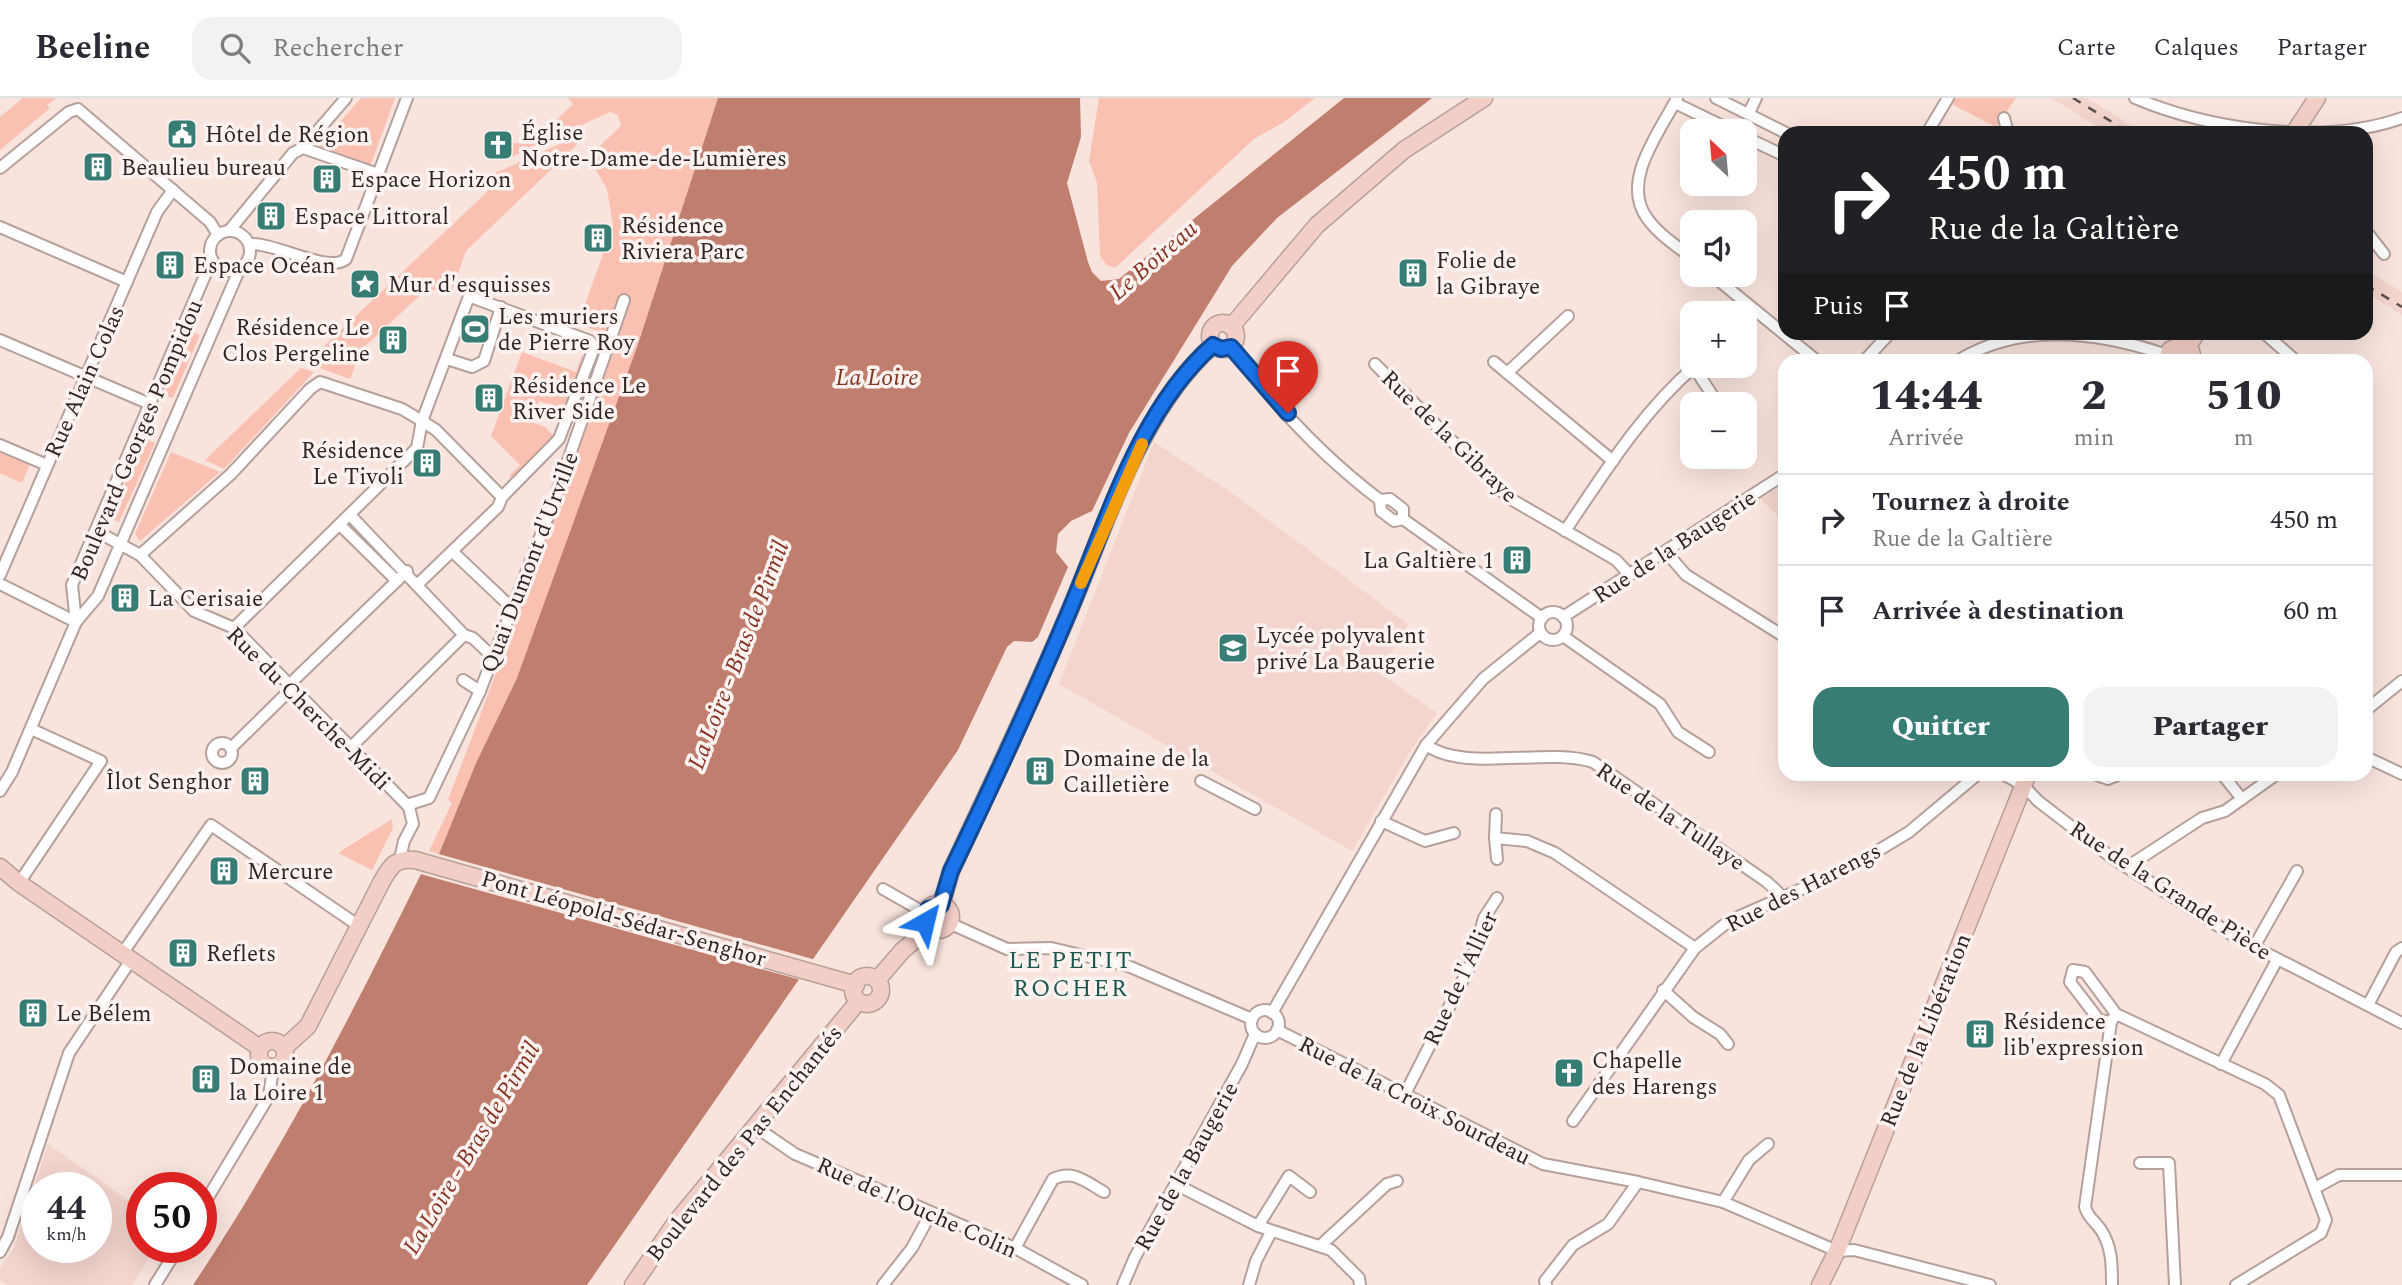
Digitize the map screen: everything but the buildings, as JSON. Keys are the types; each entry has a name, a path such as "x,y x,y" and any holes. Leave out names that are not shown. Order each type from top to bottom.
{"street":[{"path":"229,230 242,234 249,244 249,257 240,268 224,270 212,259 210,246 218,235 229,230 293,153 303,148 346,98"},
{"path":"249,244 263,243 334,265 346,259 407,98"},
{"path":"1231,327 1317,225 1404,150 1484,98"},
{"path":"1716,98 1778,129"},
{"path":"1749,113 1756,98"},
{"path":"1931,126 1948,98"},
{"path":"2135,98 2201,119 2252,126"},
{"path":"2299,126 2317,98"},
{"path":"1680,248 1649,221 1641,206 1637,189 1641,169 1676,101 1710,119"},
{"path":"0,168 69,112 82,111 210,222 218,235"},
{"path":"2004,118 2006,126"},
{"path":"2361,126 2402,118"},
{"path":"1757,143 1778,153"},
{"path":"303,148 378,174"},
{"name":"Rue Alain Colas","path":"0,575 157,212 173,190"},
{"path":"0,227 127,282"},
{"path":"2373,240 2384,254"},
{"name":"Boulevard Georges Pompidou","path":"76,622 72,585 212,259"},
{"name":"Boulevard Georges Pompidou","path":"0,791 31,729 76,622 97,596 240,268"},
{"path":"1726,287 1743,301"},
{"path":"234,628 351,516 417,448 422,421 471,296 501,307 484,361 472,367 447,359"},
{"name":"Quai Dumont d'Urville","path":"407,805 429,798 480,691 551,509 624,300"},
{"name":"Quai Dumont d'Urville","path":"419,583 498,507 502,496 555,444 568,422 594,348 590,341 501,307"},
{"path":"1757,313 1778,329"},
{"path":"1507,373 1568,316"},
{"path":"1222,324 1231,327 1236,337 1231,347 1221,349 1213,345 1210,335 1214,326 1222,324"},
{"path":"0,340 150,404"},
{"path":"1791,340 1809,354"},
{"path":"1871,354 1884,340"},
{"path":"1974,354 2001,343 2020,340"},
{"path":"2113,340 2155,354"},
{"path":"2272,340 2288,354"},
{"path":"941,905 951,871 1052,651 1137,453 1183,377 1213,345"},
{"path":"2170,354 2175,346 2190,354"},
{"path":"1231,347 1257,381 1347,474 1380,500 1390,499 1403,509 1403,519 1542,618"},
{"path":"1494,362 1613,461"},
{"name":"Rue de la Gibraye","path":"1375,364 1509,498 1616,560 1630,575"},
{"path":"1565,531 1665,392 1681,378"},
{"path":"140,555 231,474 316,384 326,382 402,409 436,430 502,496"},
{"path":"0,445 47,466"},
{"name":"Rue de la Baugerie","path":"1563,617 1778,479"},
{"path":"351,516 419,583 464,635 473,638 493,657"},
{"path":"340,525 397,581"},
{"name":"Rue du Cherche-Midi","path":"96,531 121,542 140,555 194,611 234,628 407,805 414,819 408,859"},
{"path":"1666,552 1686,575 1778,633"},
{"path":"456,555 512,608"},
{"path":"230,748 407,571"},
{"path":"0,584 76,622"},
{"path":"1540,633 1551,640 1563,636 1567,627 1563,617 1552,612 1542,618"},
{"path":"1272,1013 1426,745 1483,679 1540,633 1542,618"},
{"path":"351,747 464,635"},
{"path":"1563,636 1660,704 1678,732 1709,752"},
{"path":"463,680 480,691"},
{"path":"2373,704 2402,681"},
{"path":"19,883 101,761 31,729"},
{"name":"Rue de la Tullaye","path":"1426,745 1458,757 1560,756 1593,762 1767,882 1783,898"},
{"path":"2373,760 2402,774"},
{"path":"1201,781 1255,809"},
{"name":"Rue des Harengs","path":"1573,1121 1695,948 1729,921 1851,867 1909,832 1970,781"},
{"name":"Rue de la Libération","path":"1820,1285 1837,1251 2024,781"},
{"name":"Rue de la Grande Pièce","path":"2026,781 2038,801 2127,867 2254,947 2402,1023"},
{"path":"2228,781 2242,799"},
{"path":"2127,867 2202,818 2225,811 2267,781"},
{"path":"1496,814 1497,859"},
{"path":"1381,821 1425,841 1454,833"},
{"path":"0,1252 8,1237 69,1053 211,825 359,926"},
{"path":"1495,838 1527,841 1555,853 1695,948"},
{"path":"273,1068 283,1062 284,1048 309,1026 391,865 408,859"},
{"name":"Pont Léopold-Sédar-Senghor","path":"408,859 852,983"},
{"path":"0,867 19,883 260,1048"},
{"path":"2254,947 2297,871"},
{"path":"0,877 19,883"},
{"path":"883,889 940,930 949,923"},
{"name":"Rue de l'Allier","path":"1404,1096 1471,964 1484,918 1497,898"},
{"path":"878,979 927,920 931,906 941,905 949,912 949,923"},
{"path":"949,923 1007,949 1051,948 1128,966 1252,1018"},
{"path":"2368,1005 2396,952 2402,948"},
{"path":"2221,1064 2277,960"},
{"path":"2112,1285 2110,1247 2099,1228 2088,1217 2085,1207 2113,1018 2085,972 2073,970 2070,982 2099,1020 2113,1018 2265,1084 2279,1095 2326,1220 2321,1233 2236,1285"},
{"path":"867,976 878,979 881,992 875,1000 867,1005 857,1003 852,983 867,976"},
{"path":"1663,990 1693,1017 1720,1034 1728,1044"},
{"name":"Boulevard des Pas Enchantés","path":"633,1285 676,1222 857,1003"},
{"path":"1262,1011 1272,1013 1278,1023 1277,1030 1273,1035 1258,1036 1251,1026 1252,1018 1262,1011"},
{"name":"Rue de la Croix Sourdeau","path":"1277,1030 1543,1164 1724,1202 1837,1251 1854,1250 1990,1285"},
{"name":"Rue de la Baugerie","path":"1123,1285 1175,1184 1258,1036"},
{"path":"260,1048 274,1041 284,1048"},
{"path":"260,1048 260,1061 273,1068"},
{"path":"217,1182 269,1096 273,1068"},
{"name":"Rue de l'Ouche Colin","path":"754,1126 795,1154 1015,1248 1082,1285"},
{"path":"1724,1202 1749,1160 1768,1144"},
{"path":"2140,1163 2169,1163 2175,1285"},
{"path":"1015,1248 1053,1179 1065,1173 1075,1175 1104,1192"},
{"path":"2315,1188 2339,1175 2402,1175"},
{"path":"1258,1226 1289,1176 1310,1192"},
{"path":"1320,1246 1387,1184 1397,1181"},
{"path":"1546,1285 1545,1281 1573,1245 1608,1224 1638,1182"},
{"path":"1175,1184 1271,1232 1320,1246 1340,1259 1359,1278 1360,1285"},
{"path":"883,1285 912,1248 932,1213"},
{"path":"1249,1285 1255,1261 1271,1232"},
{"path":"155,1285 169,1263"}],"shaded area":[{"path":"23,98 56,98 47,105 50,108 0,150 0,117"},
{"path":"361,98 395,98 370,167 317,148"},
{"path":"568,98 718,98 637,347 564,554 517,678 476,763 439,854 429,851 452,803 448,800 557,512 615,337 578,324 613,226 607,189 588,157 621,126 618,115 610,112 503,161 502,158 514,143 532,144 573,104"},
{"path":"1099,98 1315,98 1284,122 1254,139 1115,268 1107,265 1100,256 1097,183 1089,161"},
{"path":"1954,98 2016,98 1997,126 1953,105"},
{"path":"2052,98 2087,98 2132,126 2096,126"},
{"path":"584,133 586,136 466,251 450,296 428,288 361,350 350,379 306,363 487,192 493,174"},
{"path":"2373,274 2402,292 2402,315 2373,297"},
{"path":"191,332 200,335 173,398 163,395"},
{"path":"522,352 576,372 582,355 588,357 568,410 539,401 532,422 545,427 555,437 512,478 509,476 520,465 491,436"},
{"path":"301,368 314,372 224,469 205,460"},
{"path":"145,439 155,443 119,522 109,518"},
{"name":"Lycée polyvalent privé La Baugerie","path":"1154,442 1235,495 1408,624 1379,673 1437,713 1409,753 1352,851 1059,684"},
{"path":"0,448 31,461 22,483 0,473"},
{"path":"171,452 220,472 140,541 135,534"},
{"path":"1778,487 1778,516 1760,499"},
{"path":"392,819 393,828 372,870 338,853"},
{"path":"48,1144 88,1172 39,1172"},
{"path":"112,1189 126,1199 126,1263 146,1263 132,1285 7,1285 0,1280 0,1268 14,1248 21,1227 21,1263 112,1263"}],"water":[{"name":"La Loire","path":"718,98 1080,98 1081,137 1067,183 1088,262 1092,272 1101,281 1119,279 1344,98 1432,98 1277,218 1232,266 1129,433 1092,511 1071,521 1058,534 1056,552 1068,567 1038,637 1032,642 1014,641 1007,647 958,750 587,1285 193,1285 207,1263 217,1263 217,1248 256,1186 314,1083 421,874 439,854 476,763 517,678 637,347"}],"pier":[{"path":"435,853 816,960 801,980 417,873"}],"railway":[{"path":"2073,98 2119,126"},
{"path":"2373,289 2402,307"}],"slow traffic":[{"path":"1081,583 1142,444"}],"place":[{"name":"Hôtel de Région","path":"182,134"},
{"name":"Église Notre-Dame-de-Lumières","path":"498,145"},
{"name":"Beaulieu bureau","path":"98,167"},
{"name":"Espace Horizon","path":"327,179"},
{"name":"Espace Littoral","path":"271,216"},
{"name":"Résidence Riviera Parc","path":"598,238"},
{"name":"Espace Océan","path":"170,265"},
{"name":"Folie de la Gibraye","path":"1413,273"},
{"name":"Mur d'esquisses","path":"365,284"},
{"name":"Les muriers de Pierre Roy","path":"475,329"},
{"name":"Résidence Le Clos Pergeline","path":"393,340"},
{"name":"Résidence Le River Side","path":"489,398"},
{"name":"Résidence Le Tivoli","path":"427,463"},
{"name":"La Galtière 1","path":"1517,560"},
{"name":"La Cerisaie","path":"125,598"},
{"name":"Lycée polyvalent privé La Baugerie","path":"1233,648"},
{"name":"Domaine de la Cailletière","path":"1040,771"},
{"name":"Îlot Senghor","path":"255,781"},
{"name":"Mercure","path":"224,871"},
{"name":"Reflets","path":"183,953"},
{"name":"Le Bélem","path":"33,1013"},
{"name":"Résidence lib'expression","path":"1980,1034"},
{"name":"Chapelle des Harengs","path":"1569,1073"},
{"name":"Domaine de la Loire 1","path":"206,1079"}],"district":[{"name":"LE PETIT ROCHER","path":"1071,974"}],"route":[{"path":"925,922 928,909 941,905 951,871 1026,710 1137,453 1183,377 1213,345 1221,349 1231,347 1249,372 1288,413"}],"water label":[{"name":"Le Boireau","path":"1153,260"},
{"name":"La Loire - Bras de Pirmil","path":"738,655"},
{"name":"La Loire - Bras de Pirmil","path":"471,1148"}]}
